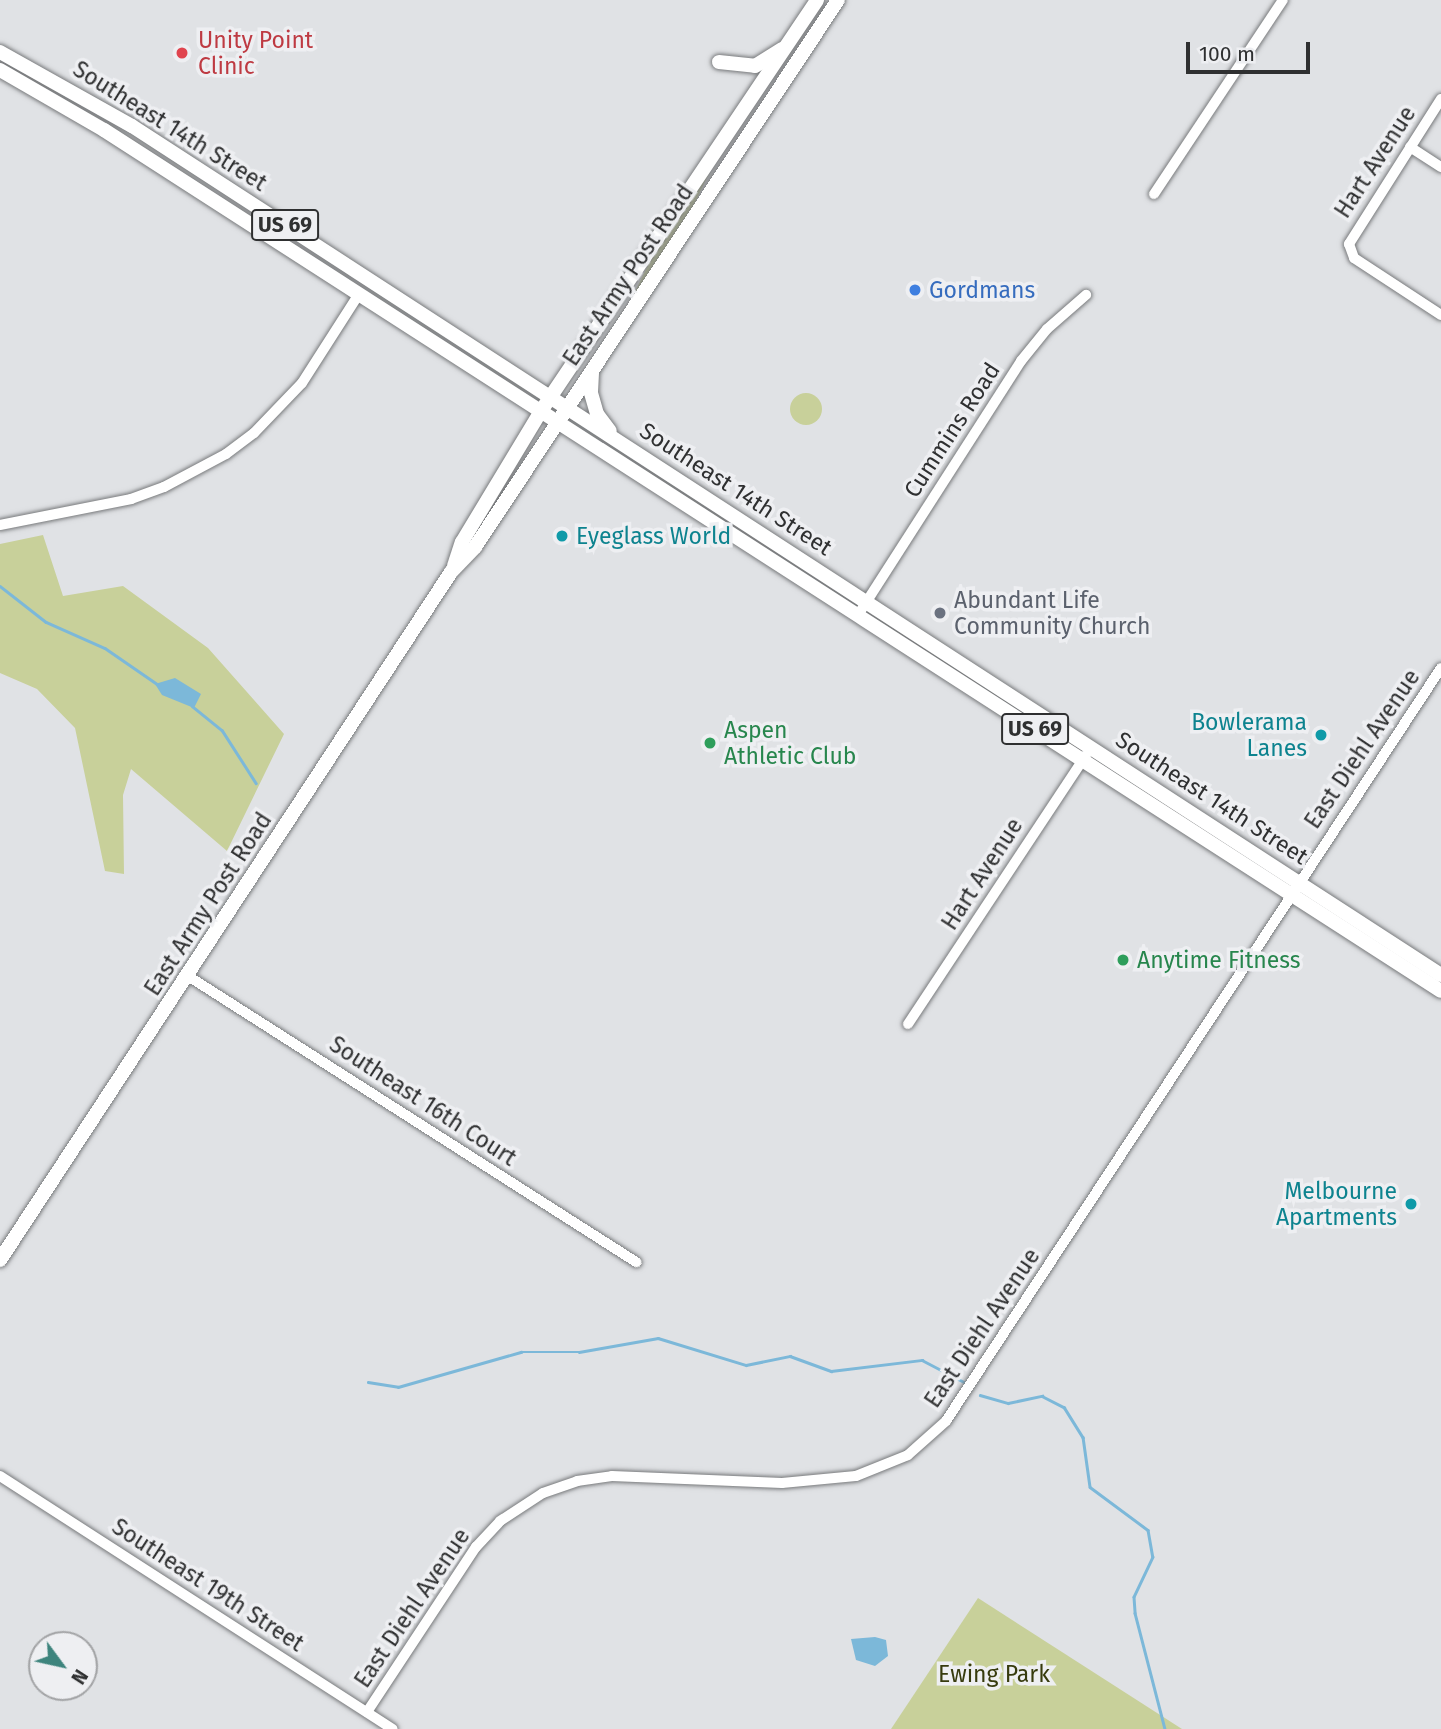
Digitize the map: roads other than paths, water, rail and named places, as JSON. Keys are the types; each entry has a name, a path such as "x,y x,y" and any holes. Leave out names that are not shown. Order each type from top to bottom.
{"main road":[{"name":"East Army Post Road","path":"452,572 462,542 541,411 817,0"},
{"name":"East Army Post Road","path":"0,1260 452,572 475,547 838,0"},
{"path":"719,62 755,66 789,44"},
{"name":"Southeast 14th Street","path":"0,52 132,126 867,600 1091,747 1441,991"},
{"name":"Southeast 14th Street","path":"0,70 104,130 1082,760 1441,975"},
{"path":"593,368 591,393 597,414 615,438"}],"street":[{"path":"1154,194 1283,0"},
{"name":"Hart Avenue","path":"1441,99 1351,237 1350,250 1354,258 1441,315"},
{"path":"1410,146 1441,167"},
{"path":"0,525 131,499 196,472 226,454 254,433 302,383 359,294"},
{"name":"Cummins Road","path":"858,615 1021,361 1047,329 1086,295"},
{"name":"East Diehl Avenue","path":"367,1712 476,1547 500,1521 543,1493 577,1481 612,1476 819,1481 882,1468 918,1448 966,1393 1441,668"},
{"name":"Hart Avenue","path":"908,1024 1091,747"},
{"name":"Southeast 16th Court","path":"188,976 636,1262"},
{"name":"Southeast 19th Street","path":"0,1476 393,1729"}],"water":[{"path":"175,678 201,694 194,708 162,695 155,684"},
{"path":"875,1637 886,1640 888,1656 875,1666 856,1660 851,1639"}],"waterway":[{"path":"0,586 46,622 105,648 157,684"},
{"path":"192,706 222,730 256,783"},
{"path":"368,1382 398,1387 521,1352 579,1352 658,1338 746,1365 790,1356 831,1371 922,1360 964,1382"},
{"path":"980,1395 1008,1403 1042,1396 1064,1407 1083,1437 1090,1487 1148,1530 1153,1557 1134,1597 1135,1613 1165,1729"}],"place":[{"name":"Unity Point Clinic","path":"182,53"},
{"name":"Gordmans","path":"915,290"},
{"name":"Eyeglass World","path":"562,536"},
{"name":"Abundant Life Community Church","path":"940,613"},
{"name":"Bowlerama Lanes","path":"1321,735"},
{"name":"Aspen Athletic Club","path":"710,743"},
{"name":"Anytime Fitness","path":"1123,960"},
{"name":"Melbourne Apartments","path":"1411,1204"}],"park label":[{"name":"Ewing Park","path":"994,1674"}]}
